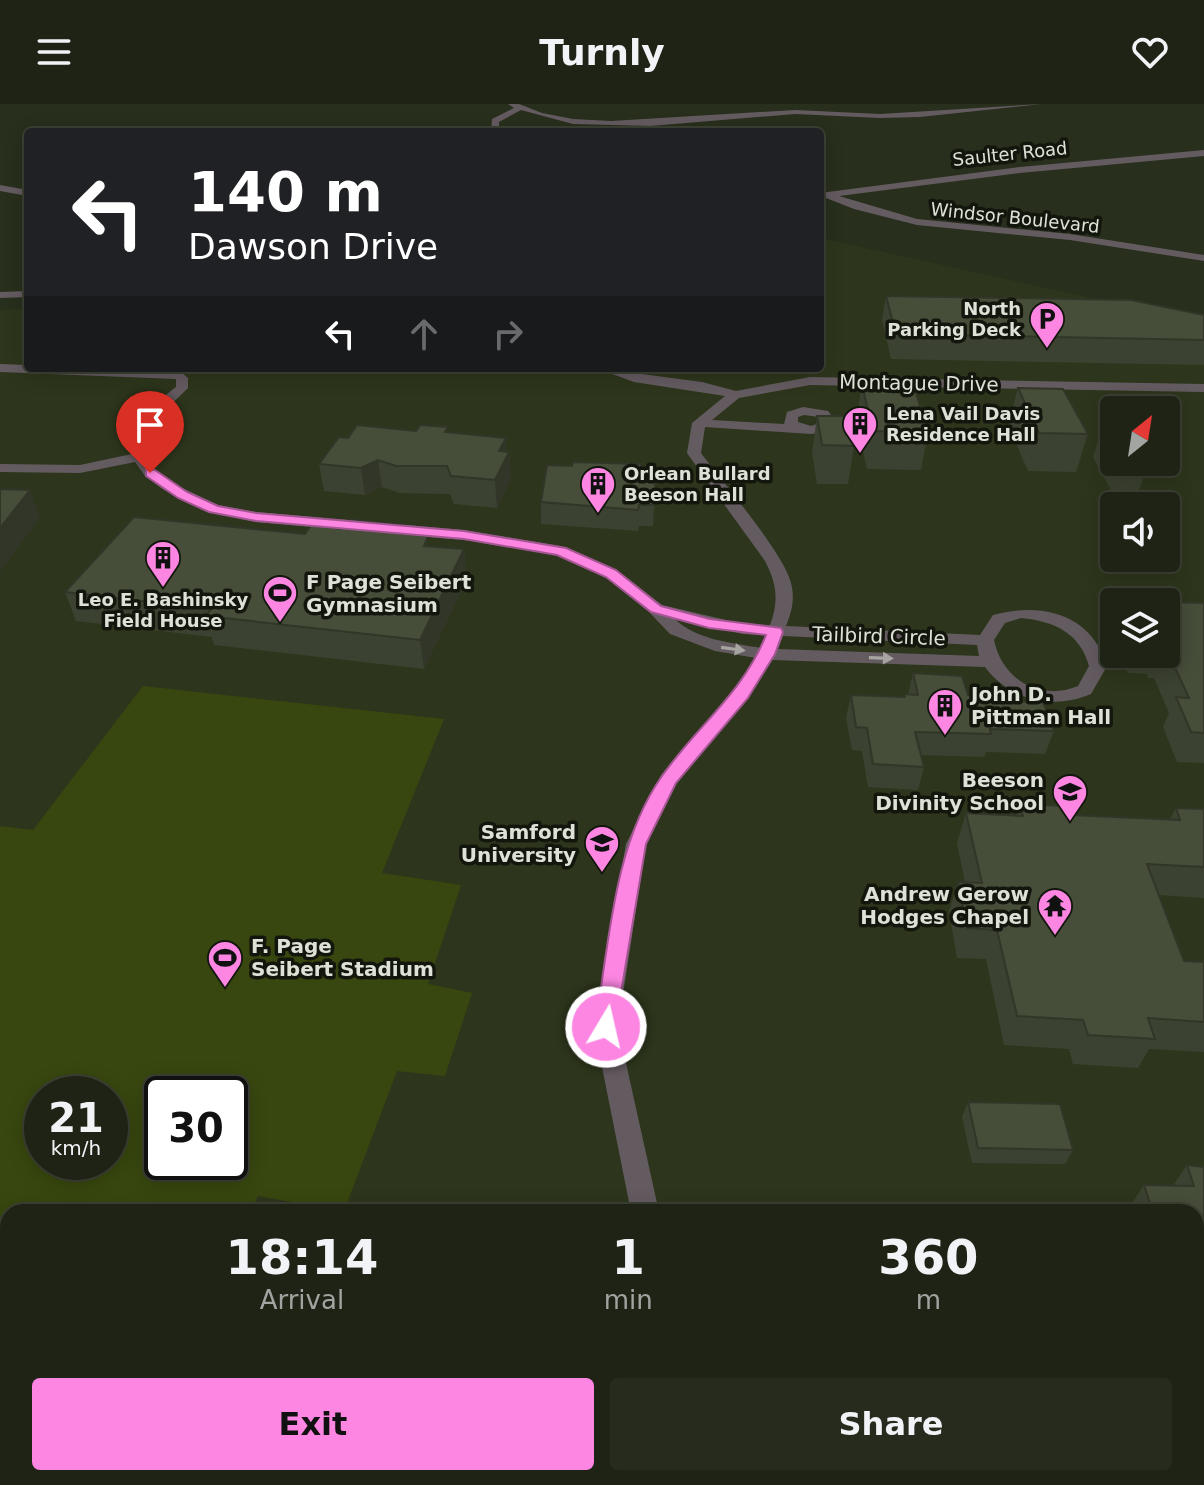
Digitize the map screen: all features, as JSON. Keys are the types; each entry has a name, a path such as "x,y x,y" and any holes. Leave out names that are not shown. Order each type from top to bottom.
{"street":[{"path":"495,128 495,121 516,106 590,121 679,122 796,112 877,116 1038,104"},
{"name":"Saulter Road","path":"824,196 1005,171 1204,153"},
{"path":"0,188 24,192"},
{"name":"Windsor Boulevard","path":"824,196 919,225 1072,237 1204,258"},
{"path":"0,295 24,294"},
{"path":"0,368 24,369"},
{"path":"0,468 80,469 139,457 136,439 146,419 182,388 182,378 176,374 117,372"},
{"path":"611,372 712,387 735,395"},
{"name":"Montague Drive","path":"699,423 735,395 810,381 1204,388"},
{"path":"643,1204 606,1027 636,844 668,780 742,694 767,654 785,607 783,581 767,552 694,453 699,423 761,424 802,429 825,428 830,420 823,414 810,411 761,424"},
{"path":"792,415 791,424 802,429"},
{"name":"Tailbird Circle","path":"139,457 150,473 169,487 214,509 256,517 464,535 561,551 611,573 656,609 676,630 721,647 767,654 990,662"},
{"name":"Tailbird Circle","path":"656,609 709,624 775,632 985,640"},
{"path":"1007,615 1045,615 1072,627 1085,638 1093,647 1098,666 1085,690 1062,697 1020,687 1002,676 990,662 985,640 999,619 1007,615"}],"shaded area":[{"name":"Samford University","path":"824,239 1204,323 1204,1204 0,1204 0,310 24,308 24,372 824,372"}],"green space":[{"name":"F. Page Seibert Stadium","path":"143,686 444,719 382,873 461,885 428,984 472,993 445,1076 397,1071 347,1204 304,1204 258,1196 254,1204 0,1204 0,826 33,830"}],"building":[{"path":"886,296 1131,300 1204,315 1204,340 896,334"},
{"path":"862,385 914,386 928,433 873,431"},
{"path":"1018,388 1063,389 1088,434 1039,433"},
{"path":"817,416 847,416 854,446 822,445"},
{"path":"357,425 416,431 420,425 448,427 445,432 506,438 499,451 509,452 495,480 451,476 447,466 396,466 378,460 361,468 319,464 339,437 348,438"},
{"path":"573,462 641,464 641,468 656,469 654,505 639,505 638,510 541,502 547,465 572,466"},
{"path":"0,489 30,490 0,528"},
{"path":"134,517 305,534 311,525 342,529 349,519 402,525 397,533 428,536 424,546 464,549 420,640 206,616 211,609 65,592"},
{"path":"1180,602 1204,603 1204,733 1191,732 1176,697 1189,698 1175,668 1180,668"},
{"path":"913,673 962,676 968,695 986,696 987,701 1043,702 1054,731 990,729 991,734 915,732 924,767 873,764 867,728 856,727 851,695 918,695"},
{"path":"1020,804 1068,806 1071,815 1180,820 1176,808 1204,809 1204,867 1147,864 1184,961 1204,962 1204,1022 1148,1018 1155,1039 1088,1035 1083,1020 1017,1016 997,930 967,928 958,882 982,883 966,813 1023,816"},
{"path":"968,1102 1060,1104 1073,1150 978,1148"},
{"path":"1187,1165 1204,1167 1204,1204 1150,1204 1144,1185 1194,1186"}],"place":[{"name":"North Parking Deck","path":"1047,350"},
{"name":"Lena Vail Davis Residence Hall","path":"860,455"},
{"name":"Orlean Bullard Beeson Hall","path":"598,515"},
{"name":"Leo E. Bashinsky Field House","path":"163,589"},
{"name":"F Page Seibert Gymnasium","path":"280,624"},
{"name":"John D. Pittman Hall","path":"945,737"},
{"name":"Beeson Divinity School","path":"1070,823"},
{"name":"Samford University","path":"602,874"},
{"name":"Andrew Gerow Hodges Chapel","path":"1055,937"},
{"name":"F. Page Seibert Stadium","path":"225,989"}],"route":[{"path":"150,473 182,495 214,509 256,517 464,535 561,551 611,573 656,609 709,624 775,632 767,654 742,694 668,780 636,844 606,1027"}]}
